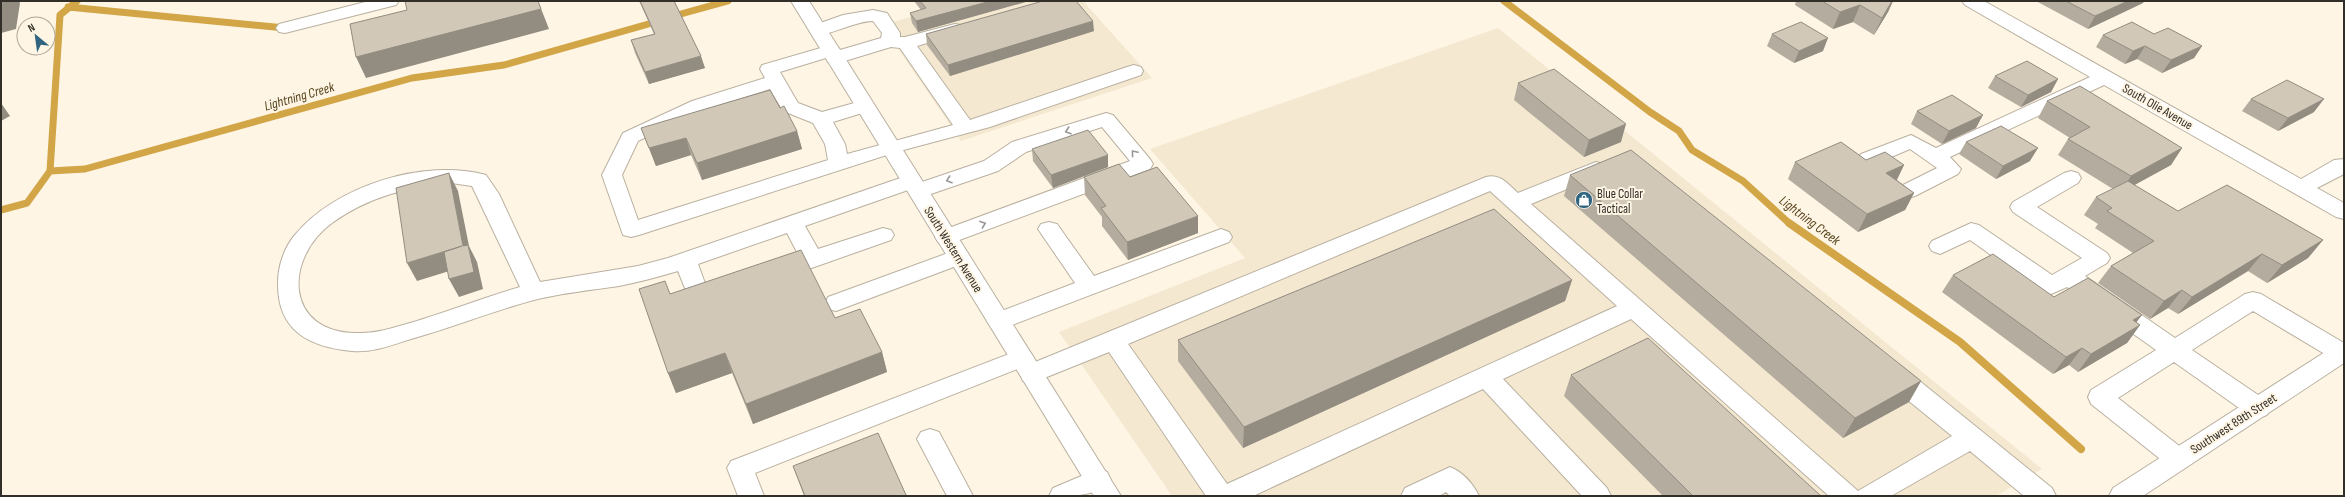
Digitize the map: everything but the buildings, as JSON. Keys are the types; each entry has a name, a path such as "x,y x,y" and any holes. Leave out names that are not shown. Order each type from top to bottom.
{"main road":[{"path":"285,28 390,1"},
{"name":"South Western Avenue","path":"800,1 1103,488"},
{"name":"South Olie Avenue","path":"1971,1 2344,212"},
{"path":"818,30 884,9 892,33 898,42 966,127"},
{"path":"865,106 821,119 790,107 769,69 898,42 973,24"},
{"path":"776,81 699,104 652,125 630,138 612,175 631,230 891,147 926,139 966,127 1134,71"},
{"path":"1935,156 2106,76"},
{"path":"821,119 835,144 838,164"},
{"path":"533,292 488,194 479,180 462,176 435,176 400,182 361,196 329,214 307,233 294,251 287,268 286,286 290,304 299,322 318,336 353,342 385,338 400,334 533,292 575,283 632,276 685,260 793,223 915,186 991,166 1019,147 1106,119 1143,164 946,237"},
{"path":"1868,159 1911,141 1935,156 1951,170 1908,191"},
{"path":"1515,202 1618,159"},
{"path":"2301,188 2343,165"},
{"path":"1940,246 1971,230 2051,286 2099,258 2022,207 2071,178"},
{"path":"751,496 740,468 1027,366 1113,340 1493,182 1847,496"},
{"path":"793,223 812,259"},
{"path":"1049,229 1090,287"},
{"path":"759,277 883,236"},
{"path":"999,321 1221,237"},
{"path":"836,302 960,257"},
{"path":"685,260 699,297 736,285"},
{"path":"2068,276 2258,408"},
{"path":"2178,459 2100,397 2253,300 2343,352"},
{"path":"1227,496 1634,308"},
{"path":"1113,340 1222,496"},
{"name":"Southwest 89th Street","path":"2122,496 2343,352"},
{"path":"1879,362 2043,496"},
{"path":"1486,377 1598,496"},
{"path":"1868,496 1971,438"},
{"path":"930,439 960,496"},
{"path":"1414,496 1450,478 1466,496"},
{"path":"1062,496 1103,488"}],"shaded area":[{"path":"966,1 1083,1 1152,78 961,141 882,25"},
{"path":"1498,28 2042,469 1996,496 1172,496 1059,332 1245,258 1150,149"}],"waterway":[{"name":"Lightning Creek","path":"70,7 77,1"},
{"name":"Lightning Creek","path":"670,17 728,1"},
{"name":"Lightning Creek","path":"1504,1 1650,112 1679,131 1692,150 1743,181 1790,224"},
{"name":"Lightning Creek","path":"50,171 60,15 70,7"},
{"path":"70,7 285,28"},
{"name":"Lightning Creek","path":"50,171 85,169 412,78 504,65 659,21"},
{"path":"1,210 27,203 50,171"},
{"name":"Lightning Creek","path":"1789,223 1960,342 2081,449"}],"place":[{"name":"Blue Collar Tactical","path":"1584,200"}]}
